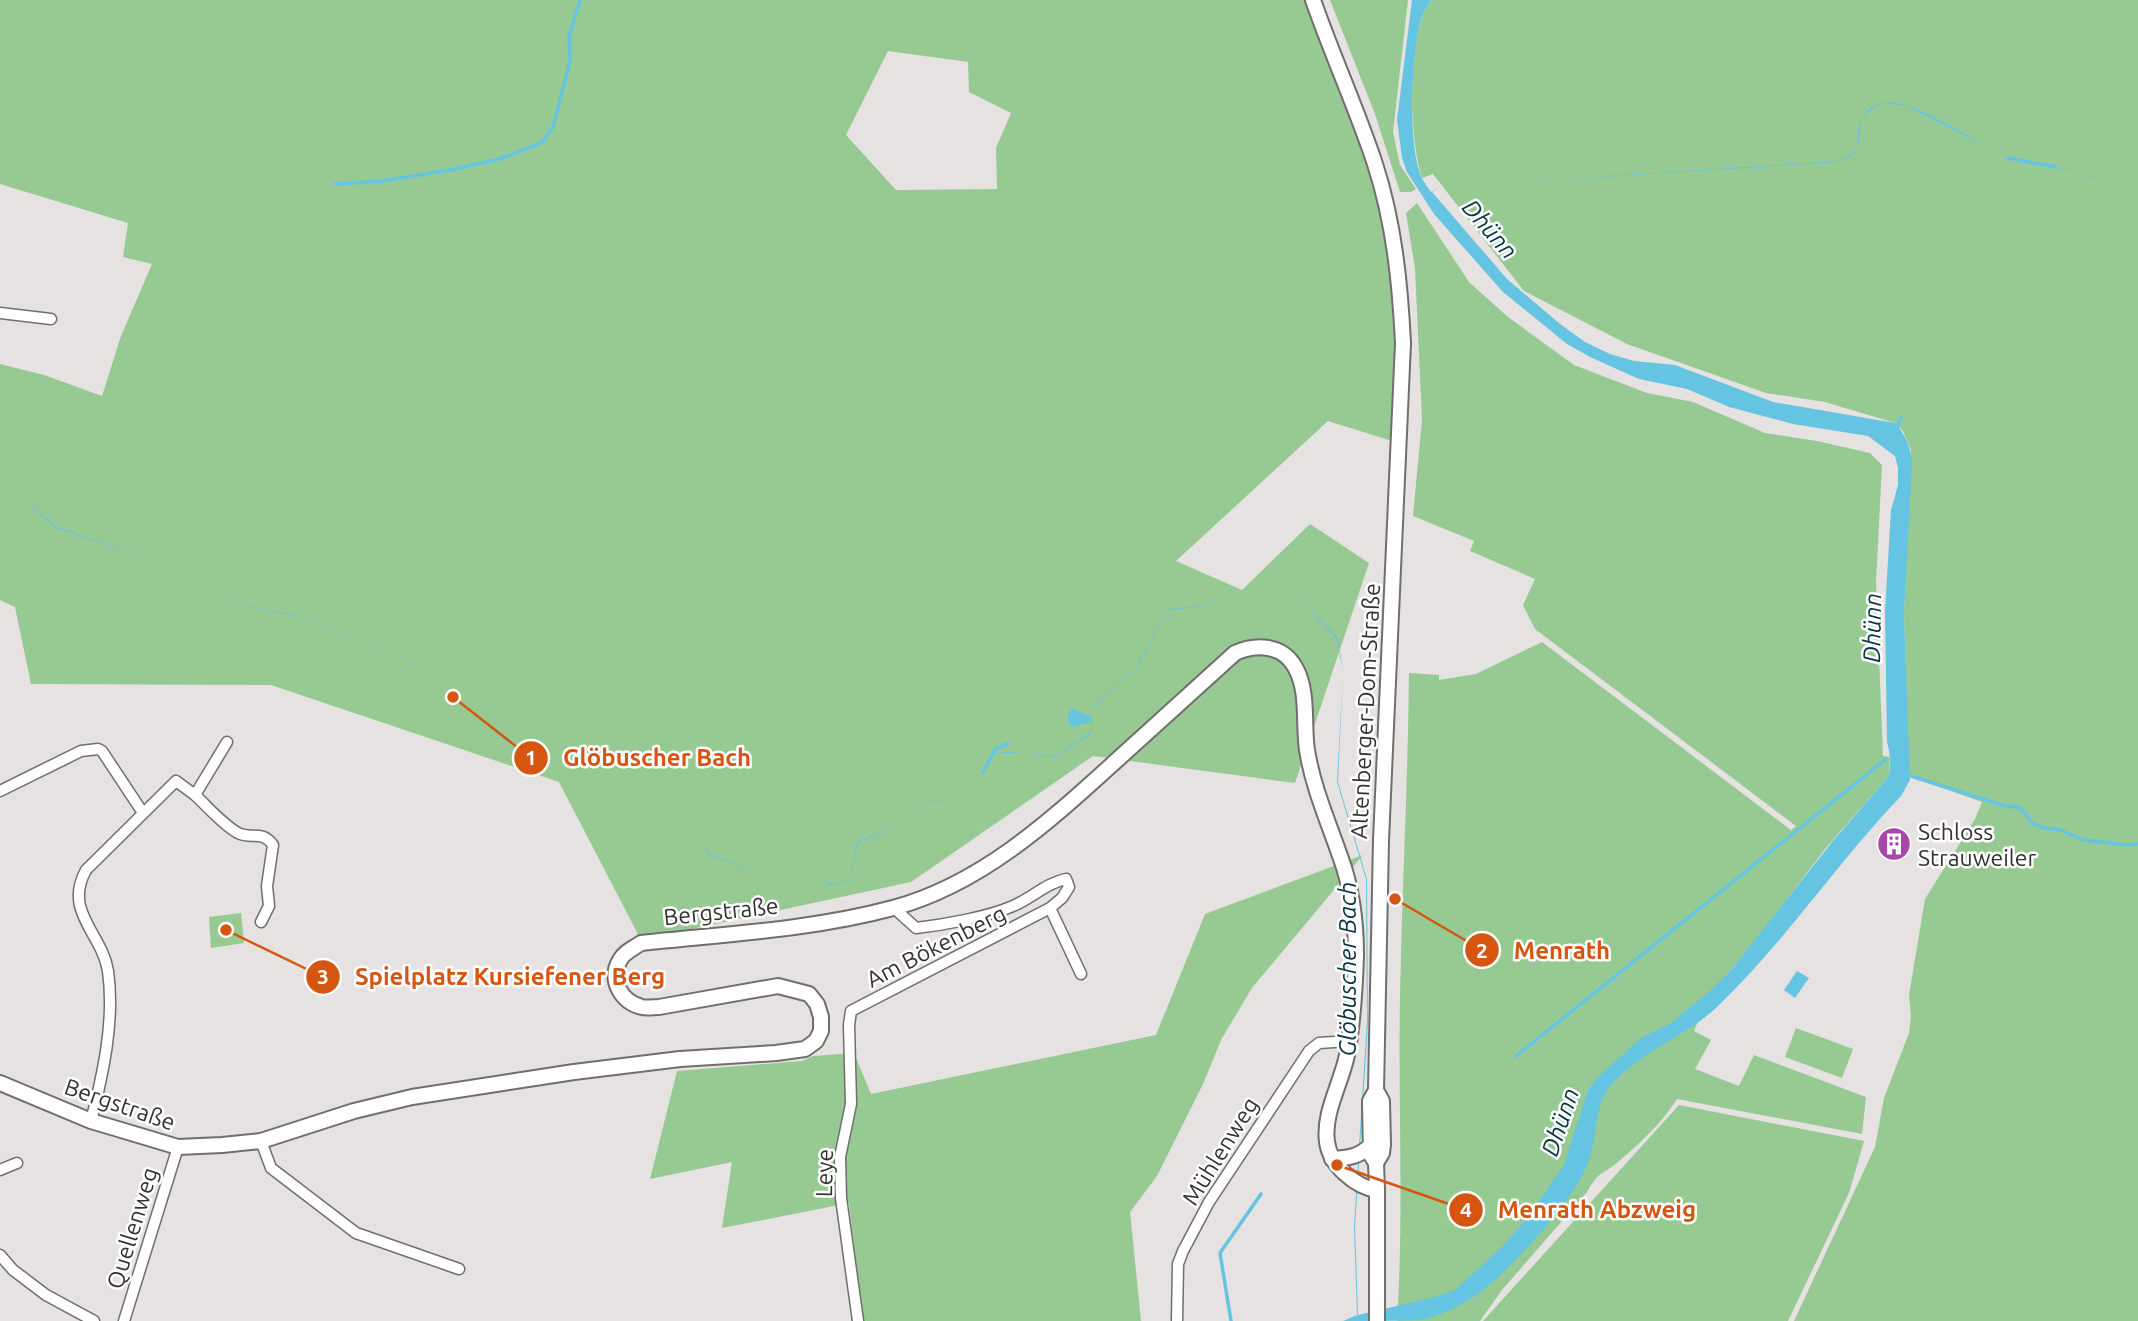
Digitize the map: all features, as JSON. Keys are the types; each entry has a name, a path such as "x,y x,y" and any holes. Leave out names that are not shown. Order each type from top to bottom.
{"street":[{"name":"Altenberger-Dom-Straße","path":"1313,0 1376,166 1395,248 1403,343 1381,829 1376,1090 1370,1101 1371,1155 1376,1163 1377,1189 1377,1321"},
{"path":"0,313 51,319"},
{"name":"Bergstraße","path":"0,1083 91,1121 178,1147 261,1141 354,1111 411,1097 680,1059 804,1049 816,1041 821,1031 817,1004 809,994 778,986 659,1007 642,1007 631,1002 618,988 615,976 620,959 641,943 821,923 894,908 932,894 966,877 1031,836 1235,653 1248,648 1271,648 1285,655 1295,666 1300,679 1311,772 1350,891 1355,923 1356,954 1349,1041 1327,1121 1327,1144 1332,1159"},
{"path":"195,795 227,742"},
{"path":"0,791 81,751 98,748 143,813"},
{"path":"91,1121 105,1060 109,986 104,958 79,907 79,883 86,870 176,781 234,831 245,836 261,835 273,845 267,886 269,906 261,922"},
{"name":"Am Bökenberg","path":"849,1025 851,1011 1051,908 1069,887 1066,879 1054,881 1012,907 945,924 916,928 894,908"},
{"path":"1051,908 1081,974"},
{"name":"Leye","path":"849,1025 851,1104 840,1157 841,1198 858,1321"},
{"name":"Mühlenweg","path":"1177,1321 1178,1264 1209,1202 1310,1051 1319,1043 1349,1041"},
{"name":"Altenberger-Dom-Straße","path":"1376,1090 1382,1101 1383,1146 1376,1163"},
{"path":"261,1141 271,1168 356,1233 459,1269"},
{"path":"1332,1159 1352,1158 1371,1145"},
{"name":"Quellenweg","path":"124,1321 178,1147"},
{"path":"1332,1159 1364,1188 1377,1189"},
{"path":"0,1170 17,1163"},
{"path":"0,1255 13,1270 46,1295 94,1321"}],"green space":[{"path":"0,0 1304,0 1366,160 1384,230 1396,331 1392,441 1328,421 1176,561 1242,590 1310,524 1369,563 1295,783 1093,756 911,882 641,940 559,782 271,685 31,684 15,607 0,600 0,364 44,375 102,396 121,336 152,264 123,257 128,223 0,184","holes":["888,51 968,62 969,92 1011,113 996,148 997,189 896,190 846,135"]},
{"path":"1330,0 1408,0 1393,132 1400,165 1416,189 1411,192 1400,192 1375,114"},
{"path":"1431,0 2138,0 2138,1321 1794,1321 1875,1147 1884,1098 1909,1033 1909,995 1925,899 1975,819 1982,802 1909,776 1904,615 1911,450 1903,431 1895,423 1825,402 1766,393 1627,344 1524,291 1433,174 1422,178 1413,121 1414,56 1421,20"},
{"path":"1417,203 1469,282 1508,317 1574,365 1647,393 1693,402 1765,433 1870,453 1882,465 1876,582 1883,756 1890,757 1889,776 1825,849 1747,952 1709,994 1694,1031 1711,1040 1695,1069 1739,1086 1754,1055 1866,1097 1862,1134 1677,1099 1642,1140 1595,1180 1502,1290 1480,1321 1397,1321 1400,1240 1400,997 1409,673 1439,675 1439,680 1476,674 1542,642 1791,830 1796,826 1535,629 1523,605 1535,579 1470,551 1474,541 1413,516 1422,420 1415,268 1406,213"},
{"path":"1363,855 1252,988 1221,1040 1203,1084 1157,1176 1130,1212 1141,1321 862,1321 849,1203 722,1228 732,1162 650,1179 677,1071 802,1061 813,1056 854,1053 871,1094 1156,1035 1205,914"},
{"path":"241,913 244,943 211,948 209,917"},
{"path":"1796,1028 1853,1049 1842,1078 1785,1057"},
{"path":"1679,1105 1864,1141 1849,1193 1788,1321 1483,1321"}],"water":[{"path":"1412,0 1431,0 1421,20 1413,76 1412,123 1417,163 1431,192 1439,187 1432,192 1507,279 1560,324 1585,342 1610,354 1634,361 1675,365 1773,402 1895,423 1902,432 1912,463 1904,615 1910,780 1901,796 1742,982 1704,1018 1649,1053 1611,1085 1601,1103 1593,1145 1580,1180 1540,1234 1479,1293 1452,1309 1422,1320 1343,1321 1357,1315 1354,1226 1367,1020 1366,879 1337,782 1343,673 1338,782 1367,879 1368,1023 1355,1226 1358,1315 1455,1290 1502,1247 1525,1221 1564,1165 1588,1090 1598,1077 1641,1038 1671,1023 1732,969 1832,842 1889,776 1890,767 1887,741 1885,611 1891,510 1898,485 1895,456 1868,436 1793,424 1729,407 1687,389 1639,379 1567,344 1503,292 1434,214 1407,172 1402,158 1397,120"},
{"path":"1908,106 1945,123 1992,150"},
{"path":"1857,145 1856,151 1853,155 1838,162 1439,187 1838,161 1849,156"},
{"path":"2027,163 2050,166 2078,173"},
{"path":"32,507 55,526 162,563 54,527"},
{"path":"1280,578 1338,638 1343,673 1337,639"},
{"path":"182,594 295,615 404,657 452,696 403,657 296,616"},
{"path":"1237,603 1168,610 1137,667 1092,709 1092,733 1055,757 1024,753 1055,756 1091,732 1091,722 1072,727 1069,724 1068,712 1073,709 1091,717 1092,708 1136,667 1168,609"},
{"path":"909,823 858,842 850,881 832,886 814,876 833,885 850,880 857,841"},
{"path":"706,844 708,853 747,868 777,870 746,868 707,854"},
{"path":"1797,971 1809,978 1795,998 1784,990"}],"waterway":[{"path":"335,184 382,181 450,170 499,159 543,142 553,127 570,61 569,36 580,0"},
{"path":"2008,158 2055,167"},
{"path":"1898,426 1901,418"},
{"name":"Glöbuscher Bach","path":"983,772 996,748 1008,744"},
{"path":"1516,1056 1886,759"},
{"path":"1908,775 2005,806 2020,807 2033,824 2060,830 2084,840 2138,844"},
{"path":"1231,1321 1220,1253 1261,1194"}],"place":[{"name":"Glöbuscher Bach","path":"453,697"},
{"name":"Schloss Strauweiler","path":"1894,844"},
{"name":"Menrath","path":"1395,899"},
{"name":"Spielplatz Kursiefener Berg","path":"226,930"},
{"name":"Menrath Abzweig","path":"1337,1165"}],"water label":[{"name":"Dhünn","path":"1490,229"},
{"name":"Dhünn","path":"1872,628"},
{"name":"Dhünn","path":"1560,1122"}]}
